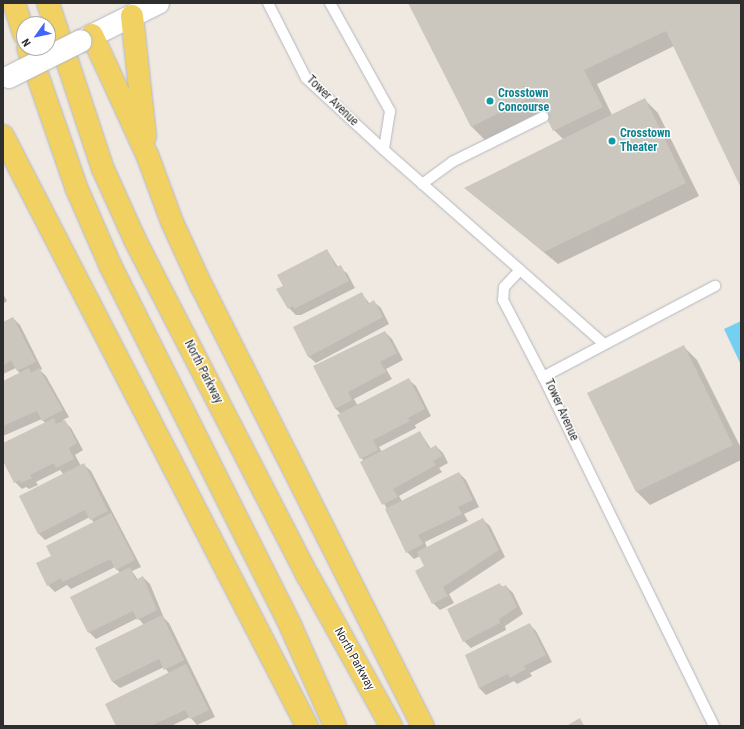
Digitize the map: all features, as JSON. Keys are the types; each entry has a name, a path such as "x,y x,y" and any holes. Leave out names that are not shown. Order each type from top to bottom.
{"main road":[{"path":"14,3 18,16"},
{"name":"North Parkway","path":"48,3 103,169 135,240 308,576 390,726"},
{"path":"6,78 158,3"},
{"path":"132,16 148,157"},
{"path":"86,38 148,157 172,222 200,283 423,726"},
{"path":"31,56 76,187 110,265 291,627 335,726"},
{"path":"3,136 307,726"}],"lane":[{"name":"Tower Avenue","path":"268,3 306,78 422,184 604,344 543,377 714,726"},
{"path":"330,3 390,111 384,150"},
{"path":"422,184 452,162 543,117"},
{"path":"520,270 504,287 503,300 543,377"},
{"path":"604,344 716,286"}],"water":[{"path":"741,321 741,365 724,329"}],"building":[{"name":"Crosstown Concourse","path":"408,3 741,3 741,188 666,31 584,70 603,107 553,131 535,95 471,127"},
{"name":"Crosstown Theater","path":"645,98 686,183 544,252 464,188"},
{"path":"327,249 336,267 341,265 349,281 294,309 293,306 288,309 276,289 283,286 277,275"},
{"path":"362,292 368,304 374,300 383,317 308,357 293,327"},
{"path":"13,317 36,362 17,371 11,360 3,366 3,322"},
{"path":"385,331 397,353 380,362 386,372 348,392 352,400 335,409 313,366"},
{"path":"684,345 733,445 636,492 587,393"},
{"path":"29,368 31,373 39,368 63,410 42,421 37,411 3,426 3,381"},
{"path":"409,378 425,409 408,418 410,421 373,440 378,450 360,459 337,415"},
{"path":"54,418 56,424 65,420 77,443 69,448 74,459 56,468 54,463 30,475 32,478 21,483 20,480 14,483 3,461 3,443"},
{"path":"420,431 429,449 436,445 442,456 433,461 436,465 393,489 398,497 382,505 360,462"},
{"path":"84,463 108,511 90,520 85,510 38,534 19,496"},
{"path":"459,472 473,500 458,507 462,514 418,535 423,544 406,553 385,509"},
{"path":"111,513 135,560 116,570 110,559 63,582 61,578 47,586 36,563 51,556 46,546"},
{"path":"483,518 499,550 443,587 448,596 432,604 415,571 424,566 417,552"},
{"path":"130,567 136,580 143,576 157,610 137,620 133,611 88,633 70,597"},
{"path":"500,583 501,587 506,585 517,607 499,619 500,623 463,642 447,609"},
{"path":"162,615 184,660 164,670 159,659 112,682 95,648"},
{"path":"530,623 546,655 524,666 526,669 510,678 508,674 479,688 465,655"},
{"path":"186,664 209,710 190,719 185,710 151,726 116,726 105,704"},
{"path":"580,718 584,726 562,726 568,725"}],"place":[{"name":"Crosstown Concourse","path":"490,101"},
{"name":"Crosstown Theater","path":"612,141"}]}
